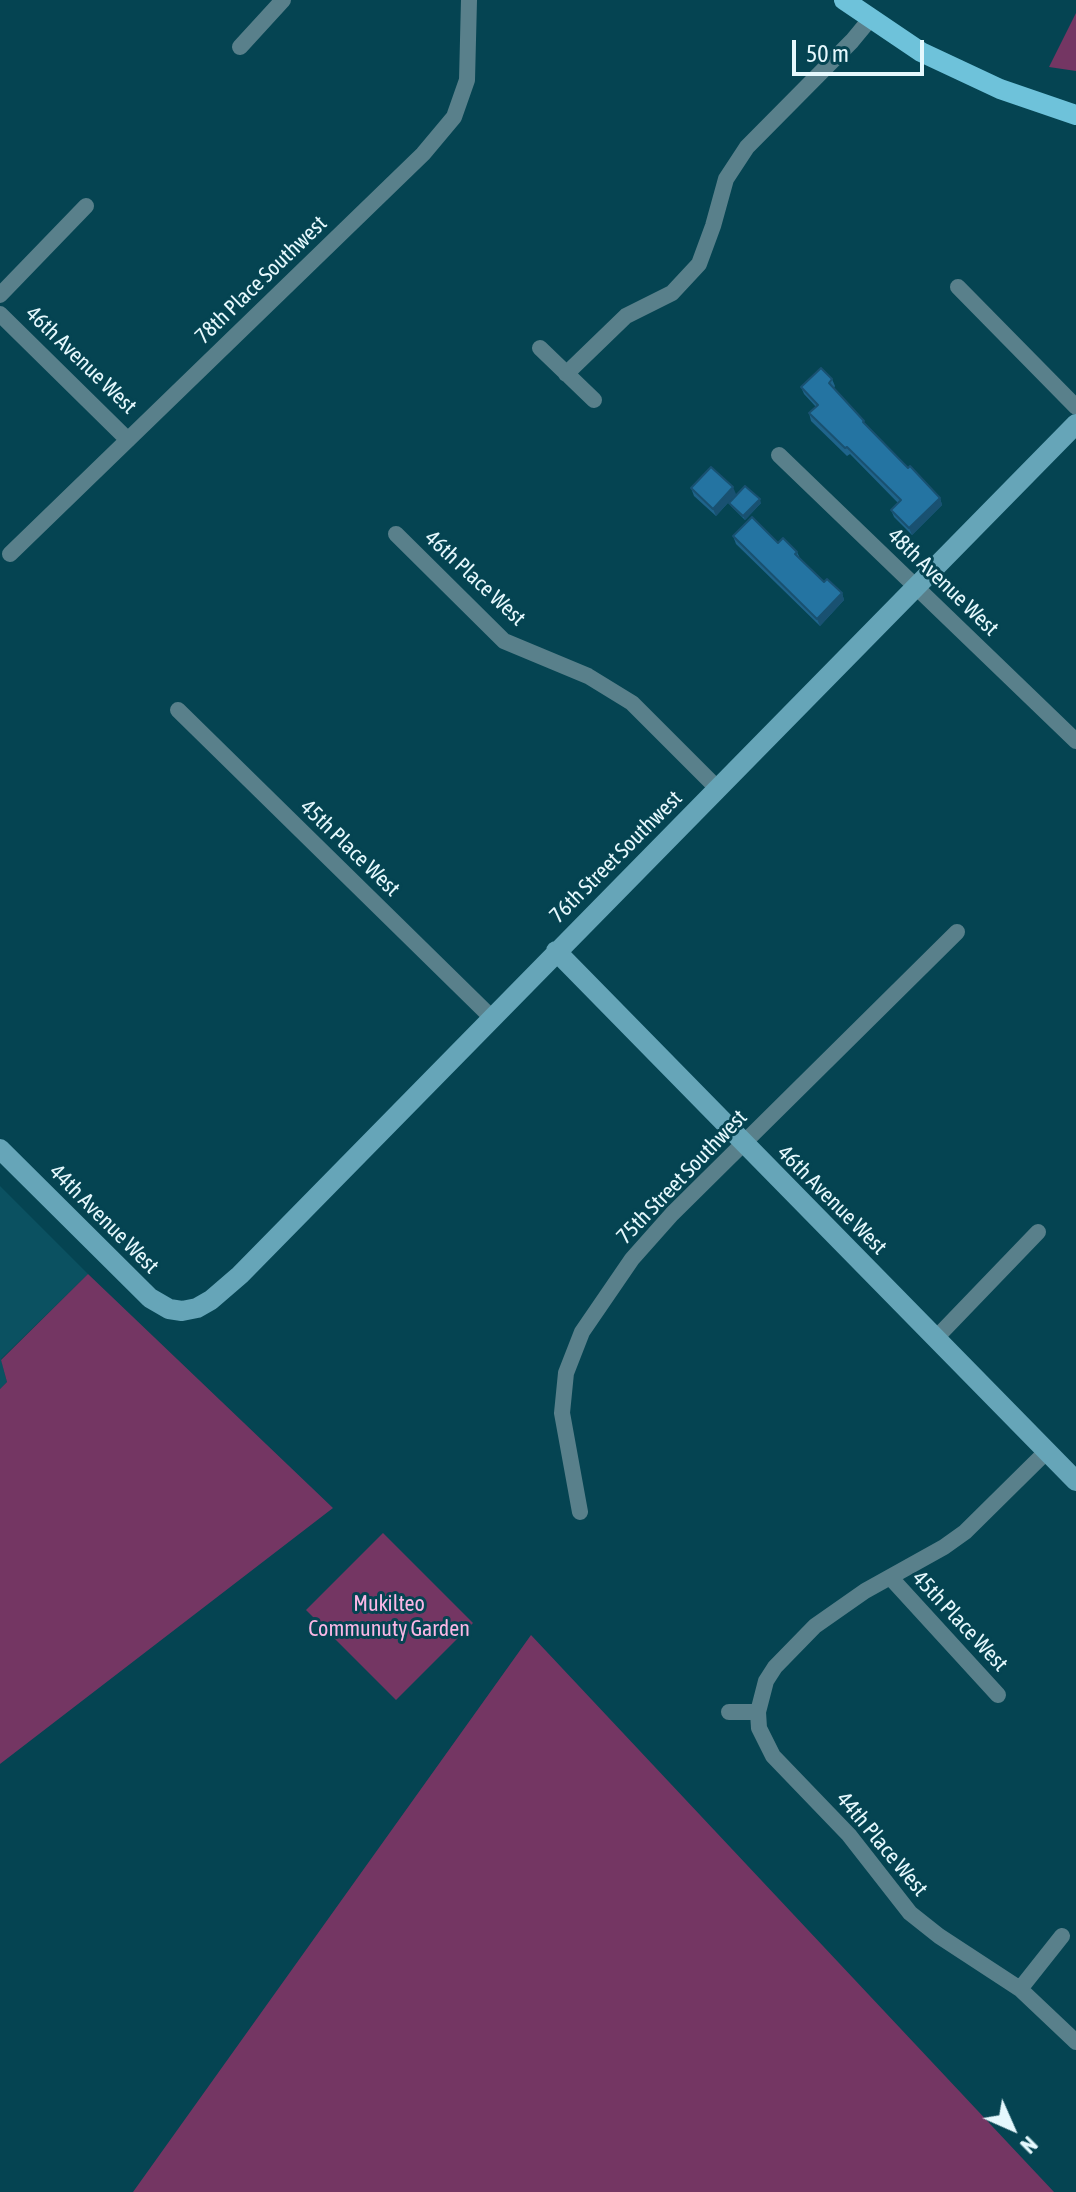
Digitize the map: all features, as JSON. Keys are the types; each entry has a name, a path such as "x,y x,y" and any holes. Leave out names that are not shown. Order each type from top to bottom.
{"main road":[{"path":"844,0 921,52 1000,89 1076,115"}],"street":[{"path":"240,47 283,0"},
{"name":"78th Place Southwest","path":"10,554 423,154 454,117 467,80 469,0"},
{"path":"566,374 626,316 672,293 699,264 726,179 747,147 871,18"},
{"path":"0,295 86,206"},
{"path":"958,287 1076,407"},
{"name":"46th Avenue West","path":"0,314 128,440"},
{"path":"540,348 594,400"},
{"name":"76th Street Southwest","path":"182,1311 197,1308 211,1300 240,1275 1076,424"},
{"name":"48th Avenue West","path":"779,455 1076,741"},
{"name":"46th Place West","path":"396,534 504,641 588,676 632,703 718,789"},
{"name":"45th Place West","path":"178,710 491,1017"},
{"name":"75th Street Southwest","path":"580,1512 562,1413 566,1373 582,1332 632,1259 672,1214 957,932"},
{"name":"46th Avenue West","path":"556,951 1076,1481"},
{"name":"44th Avenue West","path":"0,1149 150,1298 169,1309 182,1311"},
{"path":"936,1338 1038,1232"},
{"path":"729,1712 758,1712 766,1681 788,1652 839,1607 965,1532 1047,1451"},
{"name":"45th Place West","path":"890,1577 998,1695"},
{"name":"44th Place West","path":"758,1712 759,1728 773,1756 849,1835 904,1906 939,1936 1020,1989 1076,2042"},
{"path":"1020,1989 1062,1936"}],"shaded area":[{"path":"0,1186 88,1274 1,1359 7,1382 0,1389"}],"green space":[{"path":"1076,13 1076,71 1049,67"},
{"path":"88,1274 333,1508 0,1764 0,1389 7,1382 1,1360"},
{"name":"Mukilteo Communuty Garden","path":"383,1533 473,1623 396,1700 306,1610"},
{"path":"531,1635 1054,2192 133,2192"}],"building":[{"path":"821,368 832,379 829,383 863,422 940,498 909,528 891,510 901,500 809,413 818,405 801,387"},
{"path":"711,467 733,487 713,509 691,488"},
{"path":"745,486 760,499 743,516 729,503"},
{"path":"752,517 778,543 783,538 824,582 827,579 842,593 817,619 733,536"}]}
